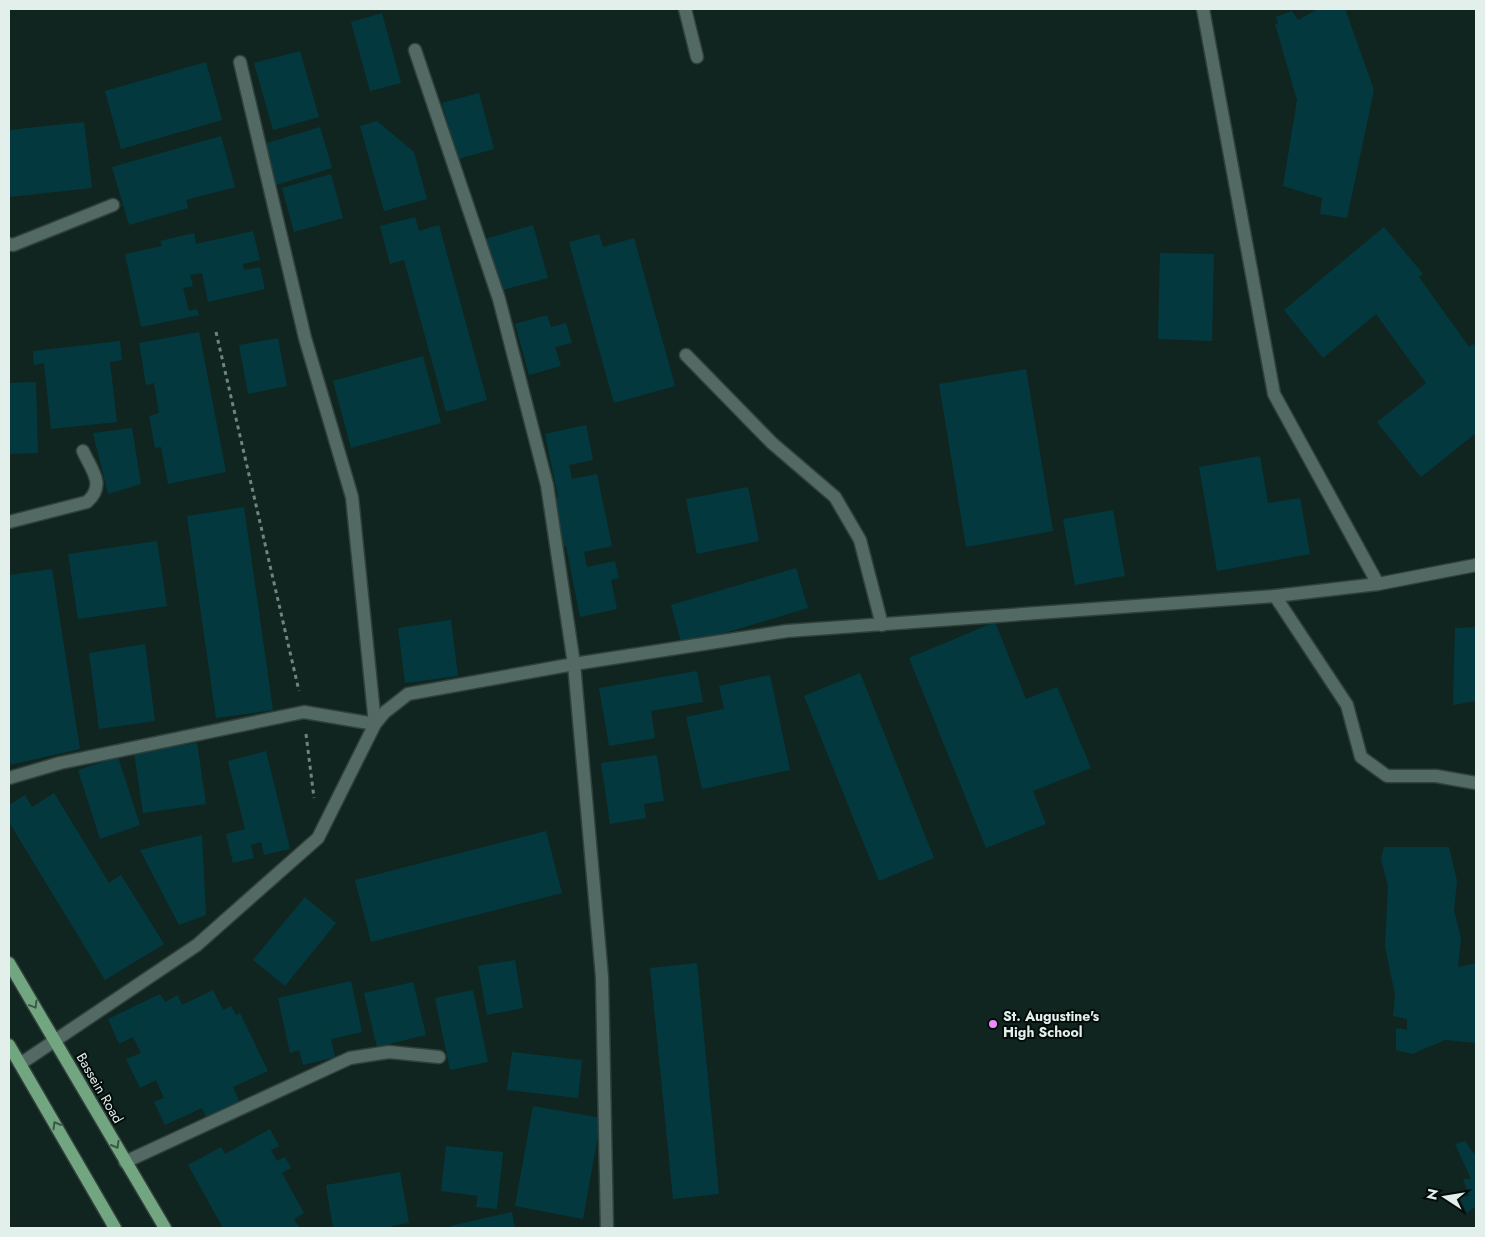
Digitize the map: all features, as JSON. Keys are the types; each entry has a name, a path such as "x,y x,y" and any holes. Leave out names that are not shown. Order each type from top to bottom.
{"main road":[{"name":"Bassein Road","path":"9,963 165,1228"},
{"path":"9,1045 115,1228"}],"street":[{"path":"685,9 697,57"},
{"path":"1203,9 1274,394 1378,584"},
{"path":"415,50 499,299 547,485 574,664 602,977 607,1228"},
{"path":"240,62 305,338 352,497 376,724"},
{"path":"9,244 13,245 113,205"},
{"path":"686,355 772,443 835,497 860,540 882,624"},
{"path":"9,522 87,502 95,495 98,483 83,451"},
{"path":"20,1064 196,945 318,838 376,724 385,712 408,694 574,664 787,632 1275,596 1378,584 1476,565"},
{"path":"1275,596 1347,705 1361,757 1387,776 1436,776 1476,783"},
{"path":"9,778 60,763 304,712 376,724"},
{"path":"126,1162 350,1058 389,1052 439,1057"}],"path":[{"path":"216,332 304,712 314,800"}],"building":[{"path":"1318,9 1345,9 1374,90 1347,218 1320,214 1322,198 1283,186 1297,100 1275,24 1278,24 1276,17 1292,11 1298,20"},
{"path":"382,13 401,83 370,91 351,22"},
{"path":"300,51 319,117 273,130 254,63"},
{"path":"206,62 222,120 121,149 105,91"},
{"path":"479,93 494,149 458,159 442,103"},
{"path":"377,121 414,152 427,199 384,211 360,126"},
{"path":"84,122 92,188 9,197 9,130"},
{"path":"320,127 332,168 276,185 264,144"},
{"path":"221,136 235,187 186,200 188,208 129,225 112,167"},
{"path":"331,174 343,218 294,232 282,188"},
{"path":"415,217 419,231 439,225 487,400 446,412 404,260 390,264 380,226"},
{"path":"533,225 548,278 499,291 485,239"},
{"path":"1384,227 1423,274 1419,277 1469,347 1473,344 1476,347 1476,433 1421,477 1377,422 1426,383 1376,314 1323,358 1284,310"},
{"path":"253,231 260,260 243,264 244,270 260,267 265,289 208,302 202,273 190,275 193,286 183,288 189,311 197,309 199,315 141,327 125,254 162,246 160,241 194,233 196,244"},
{"path":"599,234 603,247 634,238 675,386 614,403 569,242"},
{"path":"1160,253 1214,254 1212,341 1158,339"},
{"path":"547,315 551,327 566,323 572,343 555,347 561,366 529,375 515,324"},
{"path":"199,332 226,472 168,484 161,447 155,448 149,416 159,413 154,383 146,385 139,343"},
{"path":"278,338 287,386 248,394 239,345"},
{"path":"120,341 122,360 110,362 117,422 51,429 44,363 34,365 33,351"},
{"path":"423,356 441,423 351,448 333,381"},
{"path":"1026,369 1053,531 966,547 939,384"},
{"path":"36,382 38,453 9,454 9,383"},
{"path":"586,425 593,460 569,465 572,479 597,474 612,546 584,552 587,567 615,561 619,578 611,580 617,609 580,617 566,546 558,548 552,499 558,497 545,434"},
{"path":"132,428 141,484 108,494 93,433"},
{"path":"1260,456 1268,503 1300,498 1310,554 1217,571 1199,467"},
{"path":"748,487 759,541 697,554 686,499"},
{"path":"244,507 273,710 216,718 187,516"},
{"path":"1113,510 1125,576 1075,585 1063,519"},
{"path":"157,541 167,606 78,619 68,554"},
{"path":"796,568 808,608 682,646 671,605"},
{"path":"52,569 80,749 9,765 9,575"},
{"path":"451,620 458,676 405,683 398,628"},
{"path":"995,622 1026,699 1057,687 1091,768 1033,791 1046,824 986,848 909,658"},
{"path":"1476,627 1476,701 1453,705 1455,628"},
{"path":"145,644 155,721 99,729 89,653"},
{"path":"697,671 703,702 651,711 655,738 609,746 599,688"},
{"path":"860,673 934,858 879,881 804,696"},
{"path":"770,675 790,770 702,789 686,717 724,709 719,686"},
{"path":"197,743 206,804 143,813 134,752"},
{"path":"266,751 290,849 264,855 261,842 251,845 254,858 233,863 226,834 245,829 228,761"},
{"path":"657,755 664,801 644,804 646,818 610,824 601,763"},
{"path":"118,757 140,825 100,839 78,770"},
{"path":"54,793 109,883 121,875 164,944 105,980 9,822 9,805 25,795 32,807"},
{"path":"546,831 562,893 371,942 355,880"},
{"path":"202,835 206,915 179,925 140,850"},
{"path":"1384,847 1449,847 1457,881 1454,911 1461,938 1458,967 1476,963 1476,1043 1445,1040 1412,1054 1396,1050 1396,1028 1407,1030 1407,1019 1393,1016 1395,995 1385,946 1388,886 1381,859"},
{"path":"305,897 336,923 285,986 253,960"},
{"path":"515,960 523,1008 487,1015 478,966"},
{"path":"697,963 719,1194 673,1199 650,968"},
{"path":"351,981 362,1032 331,1039 335,1057 303,1065 299,1050 290,1053 278,998"},
{"path":"413,982 426,1035 377,1047 364,993"},
{"path":"213,990 223,1010 231,1006 236,1015 240,1013 268,1071 233,1087 240,1103 207,1119 202,1108 165,1125 154,1102 164,1098 156,1080 140,1088 126,1059 141,1053 133,1037 119,1044 108,1019 160,994 165,1002 178,995 182,1005"},
{"path":"473,990 488,1062 450,1070 435,998"},
{"path":"512,1052 582,1060 578,1098 507,1090"},
{"path":"533,1106 601,1118 583,1219 515,1206"},
{"path":"270,1129 279,1146 271,1150 277,1161 285,1157 291,1168 282,1173 304,1213 294,1219 300,1228 223,1228 188,1165 221,1147 225,1154"},
{"path":"1465,1141 1474,1154 1476,1153 1476,1206 1467,1213 1459,1197 1469,1196 1463,1179 1471,1179 1455,1144"},
{"path":"446,1146 503,1152 497,1209 476,1207 478,1196 441,1191"},
{"path":"400,1172 409,1223 391,1226 391,1228 333,1228 326,1185"},
{"path":"512,1212 515,1228 450,1228 450,1226"}],"place":[{"name":"St. Augustine's High School","path":"993,1024"}]}
